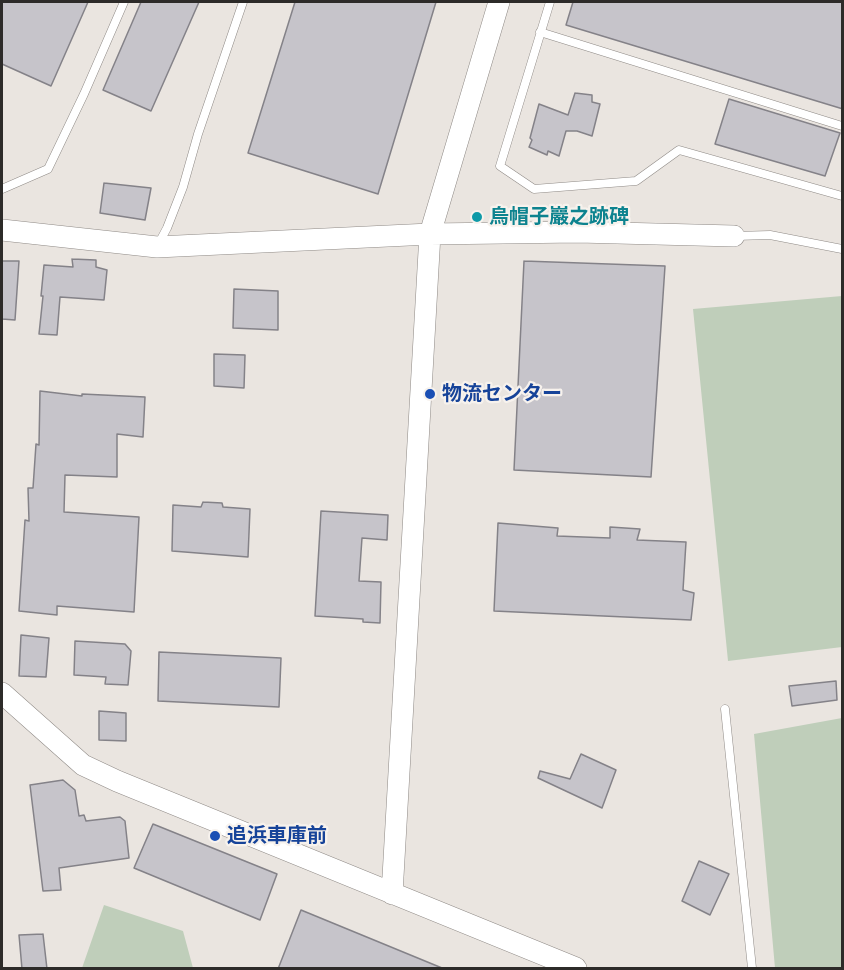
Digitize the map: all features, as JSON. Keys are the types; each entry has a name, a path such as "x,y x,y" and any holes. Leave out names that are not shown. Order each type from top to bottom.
{"street":[{"path":"392,894 430,234 499,2"},
{"path":"2,230 157,247 430,234 578,232 734,236"},
{"path":"2,693 83,765 117,782 576,969"}],"lane":[{"path":"2,189 48,169 124,2"},
{"path":"157,247 183,187 198,134 243,2"},
{"path":"550,2 500,166 534,189 636,181 679,150 843,195"},
{"path":"540,33 843,126"},
{"path":"734,236 770,235 843,249"},
{"path":"725,709 752,969"}],"green space":[{"path":"842,296 842,647 728,661 693,309"},
{"path":"842,718 842,968 775,968 754,734"},
{"path":"104,905 183,931 193,968 82,968"}],"building":[{"path":"2,2 88,2 51,86 2,64"},
{"path":"141,2 199,2 151,111 103,90"},
{"path":"295,2 436,2 378,194 248,153"},
{"path":"573,2 843,2 843,109 566,25"},
{"path":"575,93 592,95 592,102 600,104 592,136 577,131 566,131 559,156 548,151 547,155 529,147 539,104 568,115"},
{"path":"729,99 840,133 825,176 715,144"},
{"path":"104,183 151,188 145,220 100,213"},
{"path":"72,259 96,260 96,267 107,270 104,300 60,297 57,335 39,334 44,265 73,267"},
{"path":"2,261 19,261 15,320 2,319"},
{"path":"524,261 665,266 651,477 514,470"},
{"path":"234,289 278,291 278,330 233,328"},
{"path":"214,354 245,355 244,388 214,386"},
{"path":"40,391 82,396 82,394 145,397 143,437 117,434 117,477 65,475 64,512 139,517 134,612 57,606 57,615 19,611 25,520 29,521 28,488 33,488 36,444 39,445"},
{"path":"203,502 222,503 223,507 250,509 248,557 172,551 173,505 201,507"},
{"path":"321,511 388,515 387,540 362,538 359,581 381,582 380,623 363,622 363,619 315,616"},
{"path":"498,523 558,528 557,536 610,538 610,527 640,529 637,540 686,542 683,590 694,593 691,620 494,611"},
{"path":"21,635 49,638 46,677 19,676"},
{"path":"75,641 125,644 131,651 128,685 105,684 106,677 74,675"},
{"path":"159,652 281,658 279,707 158,701"},
{"path":"836,681 837,700 792,706 789,686"},
{"path":"99,711 126,713 126,741 99,740"},
{"path":"581,754 616,770 602,808 538,778 540,771 570,779"},
{"path":"63,780 75,790 79,816 84,815 86,821 120,817 125,821 129,858 59,868 61,890 43,891 30,785"},
{"path":"153,824 277,874 260,920 134,868"},
{"path":"699,861 729,874 710,915 682,901"},
{"path":"301,910 442,968 442,969 278,969"},
{"path":"43,934 47,969 22,969 19,935"}],"place":[{"name":"烏帽子巖之跡碑","path":"477,217"},
{"name":"物流センター","path":"430,394"},
{"name":"追浜車庫前","path":"215,836"}]}
